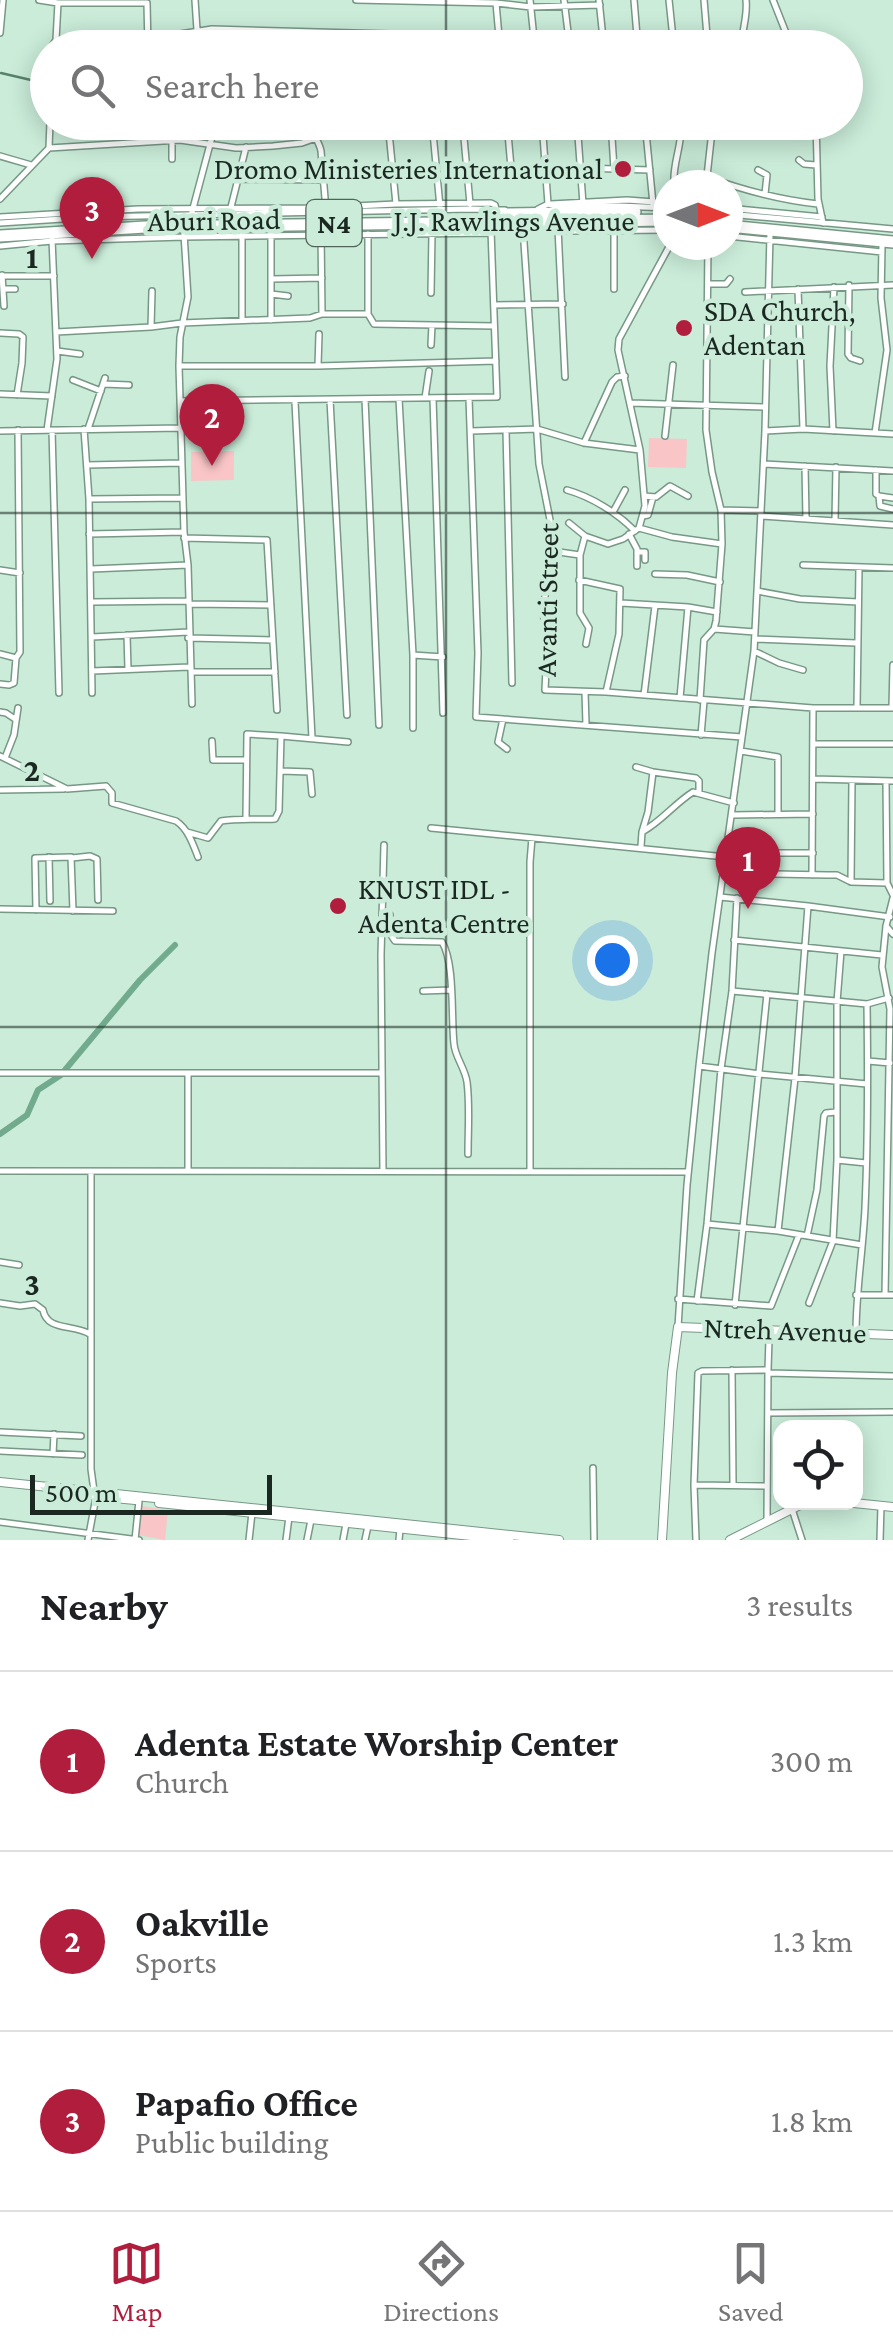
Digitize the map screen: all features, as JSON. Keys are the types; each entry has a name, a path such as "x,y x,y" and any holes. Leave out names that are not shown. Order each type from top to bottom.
{"highway":[{"name":"Aburi Road","path":"0,232 521,224 532,214 551,219 593,207 653,215"},
{"name":"J.J. Rawlings Avenue","path":"0,232 439,219 521,224 551,219 622,225 653,220"},
{"path":"743,222 826,223 889,242"},
{"path":"743,226 776,236 889,242"}],"street":[{"path":"0,33 2,0"},
{"path":"38,0 148,2 148,30"},
{"path":"195,0 197,30 276,30"},
{"path":"356,0 599,2 602,30"},
{"path":"634,0 636,30"},
{"path":"669,0 672,30"},
{"path":"704,0 706,30"},
{"path":"742,30 748,15 746,0"},
{"path":"773,0 785,30"},
{"path":"496,2 498,30"},
{"path":"57,30 58,3"},
{"path":"530,3 533,30"},
{"path":"564,4 568,30"},
{"path":"49,140 49,148"},
{"path":"172,140 172,158"},
{"path":"0,199 49,148 172,140 246,147 311,140"},
{"path":"192,212 212,140"},
{"path":"317,140 326,210"},
{"path":"390,140 396,204"},
{"path":"431,292 439,219 433,140"},
{"path":"464,140 470,206"},
{"path":"509,140 512,179"},
{"path":"544,140 563,304 565,377"},
{"path":"579,140 581,168 593,207"},
{"path":"612,140 614,169"},
{"path":"647,140 653,204"},
{"path":"674,170 682,140"},
{"path":"708,170 711,140"},
{"path":"816,140 818,204 826,223"},
{"path":"230,211 246,147"},
{"path":"0,156 32,165"},
{"path":"799,160 816,165"},
{"path":"581,168 650,170"},
{"path":"758,170 767,174 765,194"},
{"path":"236,179 324,180"},
{"path":"743,189 818,204"},
{"path":"593,207 627,200 653,204"},
{"path":"230,211 262,226 321,233 390,230 491,203 521,224"},
{"path":"0,232 61,212 326,210 396,204 439,219 491,230"},
{"path":"593,207 653,204"},
{"path":"363,209 491,230 521,224"},
{"path":"53,231 242,234 326,210"},
{"path":"53,231 192,212"},
{"path":"390,230 439,219"},
{"name":"Avanti Street","path":"521,224 539,464 550,516 552,551 543,609 547,648 544,688 813,708 892,708"},
{"path":"614,289 622,225"},
{"path":"262,226 272,279 271,320"},
{"path":"180,401 497,397 491,230"},
{"path":"53,231 184,234"},
{"path":"53,231 56,350 50,430 59,693"},
{"path":"368,231 368,314 372,322 494,326"},
{"path":"321,233 322,314"},
{"path":"184,234 188,296 182,322 180,401 192,704"},
{"path":"242,234 242,320"},
{"path":"662,1539 688,1172 754,651 769,290 776,236 889,242 882,285 887,350 876,433"},
{"path":"570,523 585,536 608,544 634,531 643,516 640,450 618,350 622,331 662,260"},
{"path":"703,732 704,640 714,628 717,612 722,544 706,404 708,260"},
{"path":"4,306 1,275 54,276"},
{"path":"272,279 322,278"},
{"path":"708,284 726,284 730,280"},
{"path":"745,292 893,284"},
{"path":"849,285 848,354 860,360"},
{"path":"833,431 830,366 834,287"},
{"path":"4,289 16,289"},
{"path":"798,289 802,430"},
{"path":"151,327 152,291"},
{"path":"272,294 288,296"},
{"path":"494,305 563,304"},
{"path":"883,311 893,311"},
{"path":"56,332 368,314"},
{"path":"431,345 432,326"},
{"path":"0,334 23,337 17,394"},
{"path":"318,366 319,334"},
{"path":"56,350 80,354"},
{"path":"180,366 496,360"},
{"path":"665,436 673,365"},
{"path":"429,371 443,713"},
{"path":"584,443 612,382 624,376"},
{"path":"72,380 129,385"},
{"path":"92,693 86,429 103,384"},
{"path":"0,394 52,396"},
{"path":"399,398 413,728"},
{"path":"469,398 478,653 476,716 742,737"},
{"path":"365,399 379,725"},
{"path":"330,400 346,715"},
{"path":"295,401 312,738"},
{"path":"631,403 765,406"},
{"path":"0,431 181,428"},
{"path":"470,431 537,429 584,443 640,450"},
{"path":"0,684 14,683 20,652 18,430"},
{"path":"506,430 512,683"},
{"path":"765,431 893,434"},
{"path":"87,464 182,463"},
{"path":"764,464 893,471"},
{"path":"806,466 806,520"},
{"path":"835,521 836,467"},
{"path":"876,470 880,506 893,509"},
{"path":"644,496 653,497 670,486 688,496"},
{"path":"567,490 613,512 634,531 722,544"},
{"path":"613,512 625,490"},
{"path":"879,496 893,498"},
{"path":"643,516 648,515 653,497"},
{"path":"89,499 183,498"},
{"path":"721,510 893,525"},
{"path":"634,531 637,566"},
{"path":"89,534 267,540 276,710"},
{"path":"585,536 579,580 580,613 589,628 586,644"},
{"path":"552,551 580,555"},
{"path":"638,552 645,552 646,560"},
{"path":"90,569 188,565"},
{"path":"804,565 893,568"},
{"path":"857,707 859,567"},
{"path":"0,570 20,573"},
{"path":"656,574 720,582"},
{"path":"579,580 620,589 620,634 606,692"},
{"path":"756,590 858,602"},
{"path":"92,602 271,606"},
{"path":"620,603 717,612"},
{"path":"644,695 655,606"},
{"path":"680,699 688,607"},
{"path":"714,628 856,644"},
{"path":"92,637 188,635 273,640"},
{"path":"127,636 128,669"},
{"path":"754,651 803,670"},
{"path":"0,654 16,658"},
{"path":"412,655 442,657"},
{"path":"892,708 893,665"},
{"path":"92,671 274,672"},
{"path":"585,692 586,726"},
{"path":"18,708 12,745 2,757 66,789"},
{"path":"812,875 813,708"},
{"path":"0,712 16,720"},
{"path":"503,720 498,742 507,749"},
{"path":"246,818 247,734 348,742"},
{"path":"187,832 208,838 220,822 269,820 278,816 281,736"},
{"path":"212,740 213,760 246,760"},
{"path":"813,744 893,744"},
{"path":"741,752 778,757 778,814"},
{"path":"636,767 696,778 699,792"},
{"path":"281,770 310,772 312,794"},
{"path":"640,848 653,772"},
{"path":"813,778 889,781 887,883 893,896 882,956 889,998 891,1063 889,1295 856,1295"},
{"path":"850,882 852,780"},
{"path":"0,790 106,786 112,792 112,804 182,825 198,857"},
{"path":"642,832 658,824 693,792 734,803"},
{"path":"732,814 813,814"},
{"path":"432,828 726,855 813,854"},
{"path":"530,1171 532,838"},
{"path":"383,1171 384,845"},
{"path":"49,857 50,901"},
{"path":"36,910 36,858 97,858 98,900"},
{"path":"72,858 73,911"},
{"path":"723,873 837,876 850,882 887,883"},
{"path":"720,897 890,918"},
{"path":"698,1301 732,990 737,898"},
{"path":"778,1231 808,906"},
{"path":"0,909 113,912"},
{"path":"382,913 390,915 395,940 442,942 446,946 452,976 454,1049 468,1084 468,1154"},
{"path":"886,926 893,934"},
{"path":"734,940 882,956"},
{"path":"810,1303 833,1241 841,951"},
{"path":"422,990 451,990"},
{"path":"732,990 866,1004 889,998"},
{"path":"735,1305 767,994"},
{"path":"856,1333 866,1163 866,1004"},
{"path":"868,1061 891,1063"},
{"path":"699,1066 867,1084"},
{"path":"0,1073 382,1073"},
{"path":"188,1073 188,1171"},
{"path":"678,1299 770,1306 803,1236 817,1190 824,1116 836,1112"},
{"path":"837,1160 866,1163"},
{"path":"0,1171 688,1172"},
{"path":"89,1536 95,1494 91,1469 91,1172"},
{"path":"707,1224 862,1245"},
{"path":"0,1262 18,1265"},
{"path":"0,1304 35,1304 44,1310 48,1322 80,1328 90,1334"},
{"name":"Ntreh Avenue","path":"678,1327 893,1335"},
{"path":"767,1520 772,1330"},
{"path":"732,1370 734,1484"},
{"path":"696,1540 696,1378 702,1371 893,1376"},
{"path":"768,1412 893,1412"},
{"path":"0,1432 81,1436"},
{"path":"53,1454 54,1434"},
{"path":"0,1452 82,1455"},
{"path":"593,1468 594,1540"},
{"path":"0,1484 559,1540"},
{"path":"694,1485 767,1486"},
{"path":"95,1494 252,1510 436,1536 509,1540"},
{"path":"0,1522 136,1540 139,1501"},
{"path":"863,1504 893,1507"},
{"path":"880,1540 881,1506"},
{"path":"249,1540 252,1510"},
{"path":"730,1540 788,1510"},
{"path":"793,1510 802,1540"},
{"path":"286,1540 290,1517"},
{"path":"306,1540 310,1520"},
{"path":"343,1540 346,1524"},
{"path":"365,1540 368,1526"},
{"path":"53,1540 54,1529"},
{"path":"399,1540 400,1529"}],"shaded area":[{"path":"649,438 687,439 686,468 648,467"},
{"path":"234,451 234,480 191,481 191,452"},
{"path":"141,1506 168,1510 165,1540 138,1535"}],"waterway":[{"path":"1,73 30,80"},
{"path":"65,1070 140,980 175,945"},
{"path":"0,1134 27,1115 38,1090 61,1075"}],"place":[{"name":"Dromo Ministeries International","path":"623,169"},
{"name":"Papafio Office","path":"92,259"},
{"name":"SDA Church, Adentan","path":"684,328"},
{"name":"Oakville","path":"212,466"},
{"name":"KNUST IDL - Adenta Centre","path":"338,906"},
{"name":"Adenta Estate Worship Center","path":"748,909"}]}
